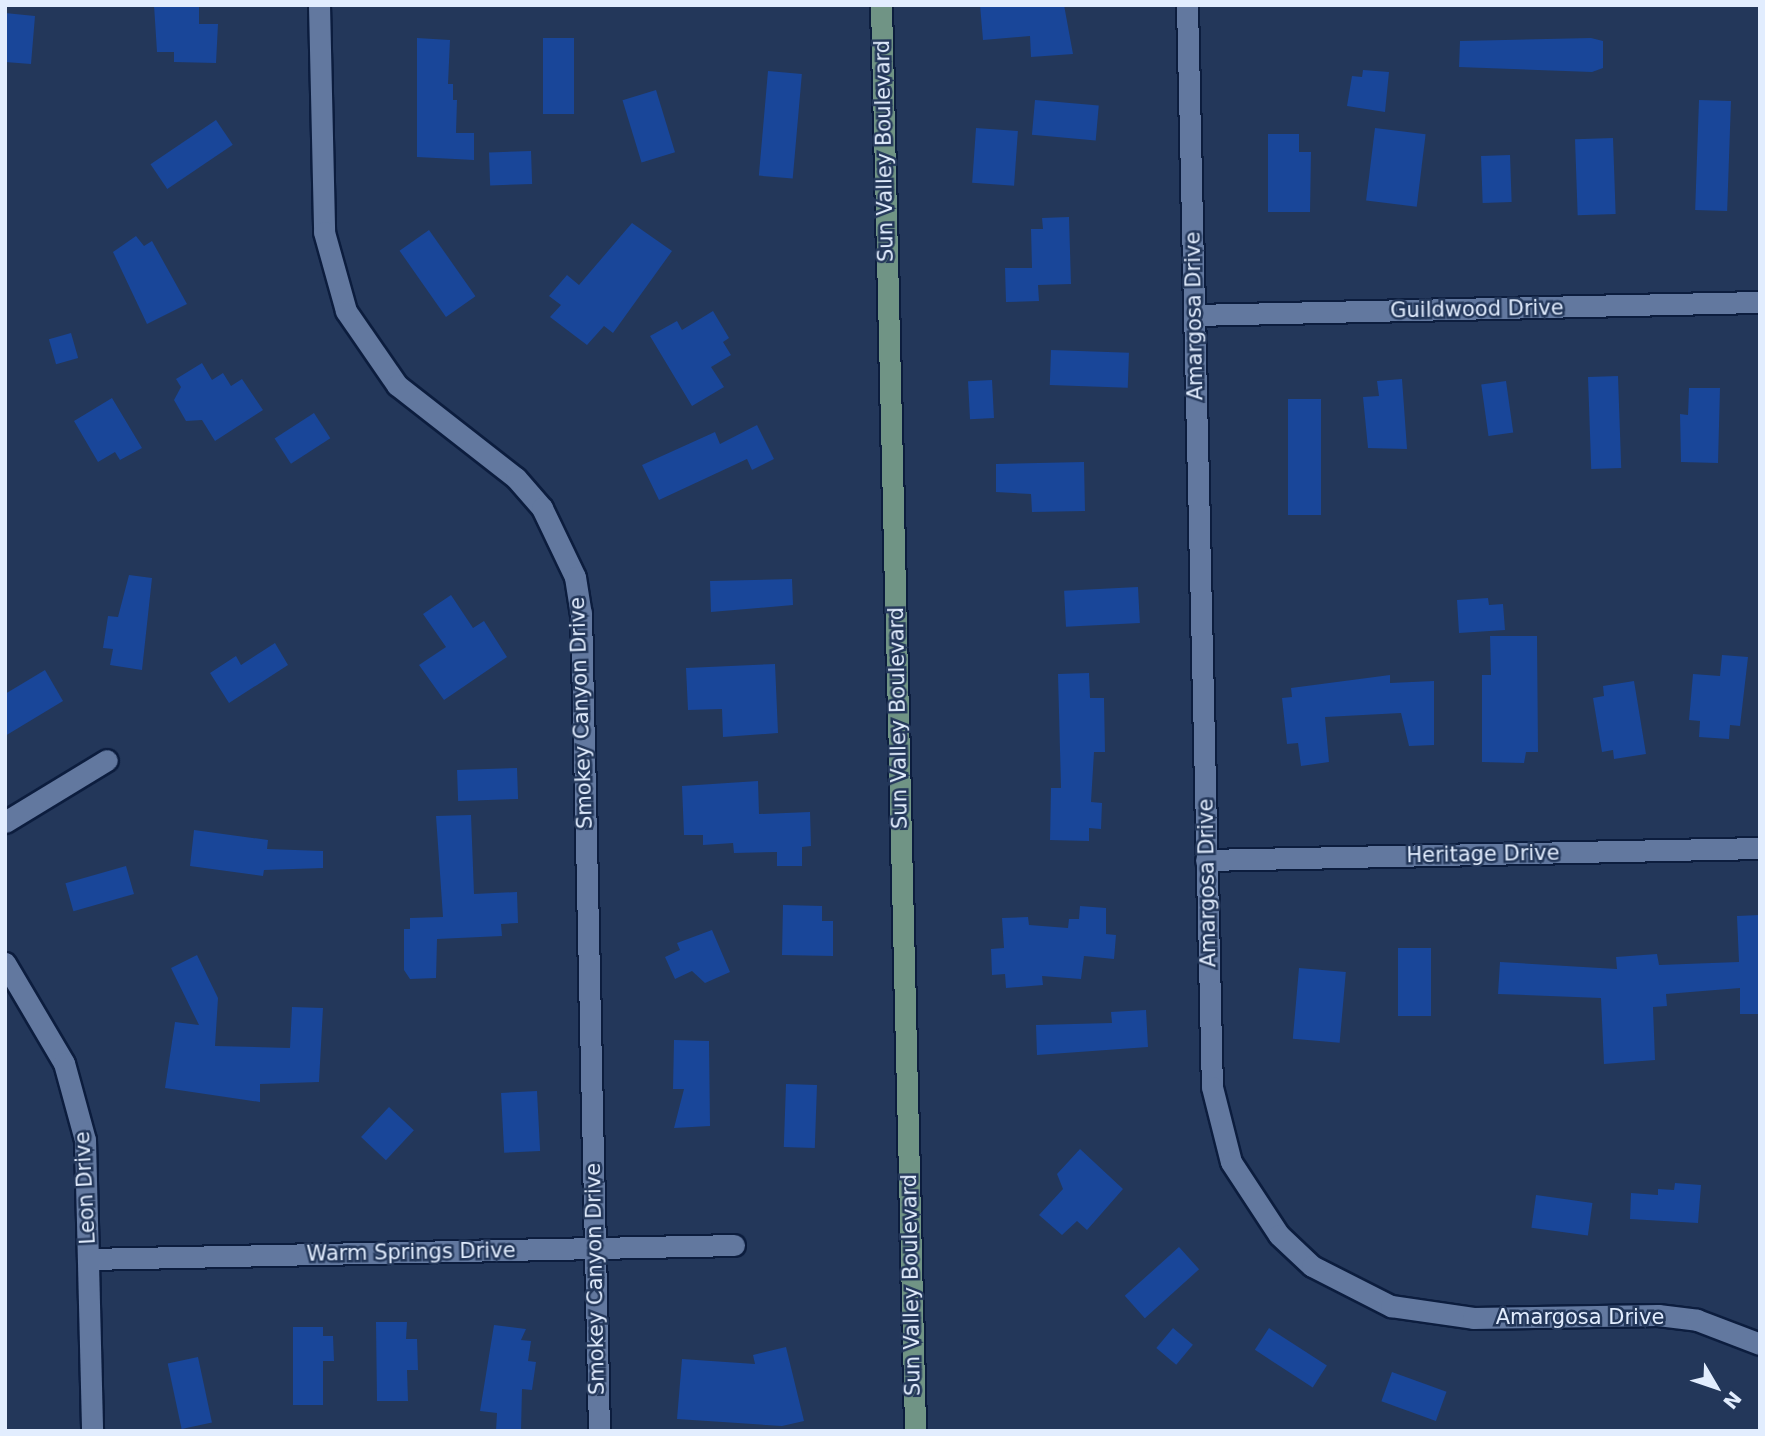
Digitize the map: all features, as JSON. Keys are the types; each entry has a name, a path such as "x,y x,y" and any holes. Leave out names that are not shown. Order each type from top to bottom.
{"main road":[{"name":"Sun Valley Boulevard","path":"881,5 915,1431"}],"street":[{"name":"Smokey Canyon Drive","path":"319,5 324,232 346,311 397,385 516,478 542,508 575,577 581,613 598,1431"},
{"name":"Amargosa Drive","path":"1187,5 1212,1087 1218,1124 1252,1200 1312,1266 1391,1306 1434,1316 1658,1315 1697,1320 1760,1344"},
{"name":"Guildwood Drive","path":"1194,315 1760,302"},
{"path":"5,822 107,760"},
{"name":"Heritage Drive","path":"1206,860 1760,848"},
{"name":"Leon Drive","path":"5,963 64,1063 77,1100 85,1140 92,1431"},
{"name":"Warm Springs Drive","path":"89,1259 734,1245"}],"building":[{"path":"154,5 199,5 199,24 218,24 216,63 174,62 174,52 157,52"},
{"path":"980,5 1064,5 1073,54 1031,57 1030,36 983,40"},
{"path":"5,13 35,16 31,64 5,62"},
{"path":"417,38 450,40 448,84 453,84 453,100 457,100 456,133 474,133 474,160 417,157"},
{"path":"543,38 574,38 574,114 543,114"},
{"path":"1591,38 1603,41 1603,68 1592,72 1459,67 1460,41"},
{"path":"1363,70 1389,72 1385,112 1347,106 1352,76 1362,77"},
{"path":"768,71 802,74 793,179 759,176"},
{"path":"656,90 675,152 642,162 623,100"},
{"path":"1035,100 1099,106 1096,140 1032,135"},
{"path":"1699,100 1731,101 1727,211 1695,210"},
{"path":"216,120 233,145 167,189 151,164"},
{"path":"976,128 1018,131 1014,186 972,183"},
{"path":"1375,128 1426,134 1417,207 1366,200"},
{"path":"1268,134 1299,134 1299,152 1311,152 1310,212 1268,212"},
{"path":"1613,138 1616,214 1578,215 1575,139"},
{"path":"531,151 532,184 490,185 489,152"},
{"path":"1510,155 1512,202 1483,203 1481,156"},
{"path":"1069,217 1071,284 1038,285 1039,301 1006,302 1005,268 1032,268 1031,229 1043,229 1042,218"},
{"path":"632,223 672,251 613,333 604,326 587,345 550,317 561,305 549,296 567,275 579,285"},
{"path":"429,230 475,296 446,317 400,251"},
{"path":"136,236 144,246 152,241 187,304 147,324 113,252"},
{"path":"713,311 729,338 723,342 731,355 711,367 724,387 692,406 650,336 677,321 682,330"},
{"path":"71,333 78,358 56,364 49,339"},
{"path":"1051,350 1129,353 1128,388 1050,385"},
{"path":"202,363 212,380 223,373 231,386 242,379 263,410 215,441 202,420 186,421 174,400 181,387 176,379"},
{"path":"1618,376 1621,468 1591,469 1588,377"},
{"path":"1402,379 1407,449 1368,448 1363,397 1379,396 1377,381"},
{"path":"992,380 994,418 970,419 968,381"},
{"path":"1506,381 1513,432 1488,436 1481,384"},
{"path":"1689,388 1720,388 1718,463 1681,462 1680,414 1688,415"},
{"path":"112,398 142,448 120,460 115,452 98,462 74,421"},
{"path":"1288,399 1321,399 1321,515 1288,515"},
{"path":"314,413 330,438 291,464 275,439"},
{"path":"757,425 774,459 752,470 747,459 659,500 642,465 715,432 720,444"},
{"path":"1084,462 1085,511 1032,512 1031,494 996,492 996,464"},
{"path":"129,575 152,578 142,670 110,665 113,649 103,648 108,616 118,617"},
{"path":"792,579 793,605 711,612 710,581"},
{"path":"1138,587 1140,623 1066,627 1064,591"},
{"path":"451,595 473,628 484,621 507,657 444,700 419,665 446,647 423,614"},
{"path":"1488,598 1489,605 1503,604 1505,630 1459,633 1457,600"},
{"path":"1490,636 1537,636 1538,752 1526,752 1524,763 1482,762 1482,675 1491,675"},
{"path":"275,643 288,665 229,703 210,673 236,656 241,665"},
{"path":"1722,655 1748,657 1740,726 1730,725 1729,739 1699,737 1700,721 1689,720 1693,674 1720,676"},
{"path":"775,664 778,733 723,737 722,709 688,710 686,668"},
{"path":"45,670 63,701 5,736 5,694"},
{"path":"1089,673 1090,698 1104,698 1105,752 1094,752 1091,802 1102,803 1101,829 1089,828 1089,841 1050,840 1051,788 1061,788 1058,674"},
{"path":"1390,675 1390,683 1434,681 1434,745 1409,746 1401,713 1325,717 1329,762 1301,766 1298,743 1287,744 1282,698 1292,697 1291,688"},
{"path":"1634,681 1646,754 1614,759 1613,750 1602,752 1593,698 1604,696 1603,686"},
{"path":"517,768 518,799 458,801 457,770"},
{"path":"758,781 759,814 810,812 811,846 802,847 802,866 777,866 777,852 734,853 733,843 703,845 703,835 684,835 682,786"},
{"path":"471,815 474,894 517,892 518,923 501,924 502,936 437,939 436,978 410,979 404,970 404,929 410,929 410,918 443,917 436,816"},
{"path":"194,830 268,840 267,849 323,851 323,868 264,870 263,876 190,866"},
{"path":"126,866 134,894 73,911 65,883"},
{"path":"783,905 822,906 822,921 833,921 833,956 782,955"},
{"path":"1080,906 1106,908 1106,934 1116,935 1114,959 1084,956 1081,979 1042,976 1043,985 1006,988 1005,974 992,975 991,949 1004,948 1002,918 1028,917 1029,925 1068,928 1069,919 1079,919"},
{"path":"1760,915 1760,1014 1740,1014 1740,988 1666,994 1667,1006 1653,1007 1655,1060 1604,1064 1601,998 1498,994 1500,962 1617,969 1616,957 1657,954 1659,965 1739,962 1737,916"},
{"path":"712,930 730,972 705,983 692,971 675,979 665,957 680,950 677,943"},
{"path":"1398,948 1431,948 1431,1016 1398,1016"},
{"path":"197,955 218,998 215,1046 290,1048 292,1007 323,1008 319,1082 260,1084 260,1102 165,1088 175,1022 199,1025 171,968"},
{"path":"1299,968 1346,972 1340,1043 1293,1039"},
{"path":"1146,1010 1148,1047 1037,1055 1036,1025 1112,1023 1111,1012"},
{"path":"674,1040 709,1041 710,1126 674,1128 684,1089 673,1089"},
{"path":"786,1084 817,1085 815,1148 784,1147"},
{"path":"537,1091 540,1151 504,1153 501,1093"},
{"path":"389,1107 414,1130 386,1160 361,1137"},
{"path":"1080,1149 1123,1189 1087,1230 1077,1221 1062,1235 1039,1215 1063,1189 1057,1174"},
{"path":"1675,1183 1701,1185 1698,1223 1630,1219 1631,1193 1658,1195 1658,1189 1674,1190"},
{"path":"1536,1195 1592,1203 1588,1236 1531,1228"},
{"path":"1179,1247 1199,1269 1145,1318 1125,1296"},
{"path":"376,1322 407,1322 406,1339 417,1339 418,1370 407,1370 408,1401 377,1401"},
{"path":"494,1325 526,1329 521,1340 531,1341 528,1361 536,1362 532,1390 522,1389 521,1431 496,1431 497,1413 480,1411"},
{"path":"293,1327 323,1327 323,1336 333,1336 334,1361 323,1361 323,1405 293,1405"},
{"path":"1173,1328 1193,1345 1176,1365 1156,1348"},
{"path":"1269,1328 1327,1366 1313,1387 1255,1350"},
{"path":"786,1347 804,1421 782,1426 677,1419 682,1359 755,1364 753,1355"},
{"path":"198,1357 212,1423 182,1429 168,1363"},
{"path":"1392,1372 1447,1392 1436,1421 1381,1401"}]}
